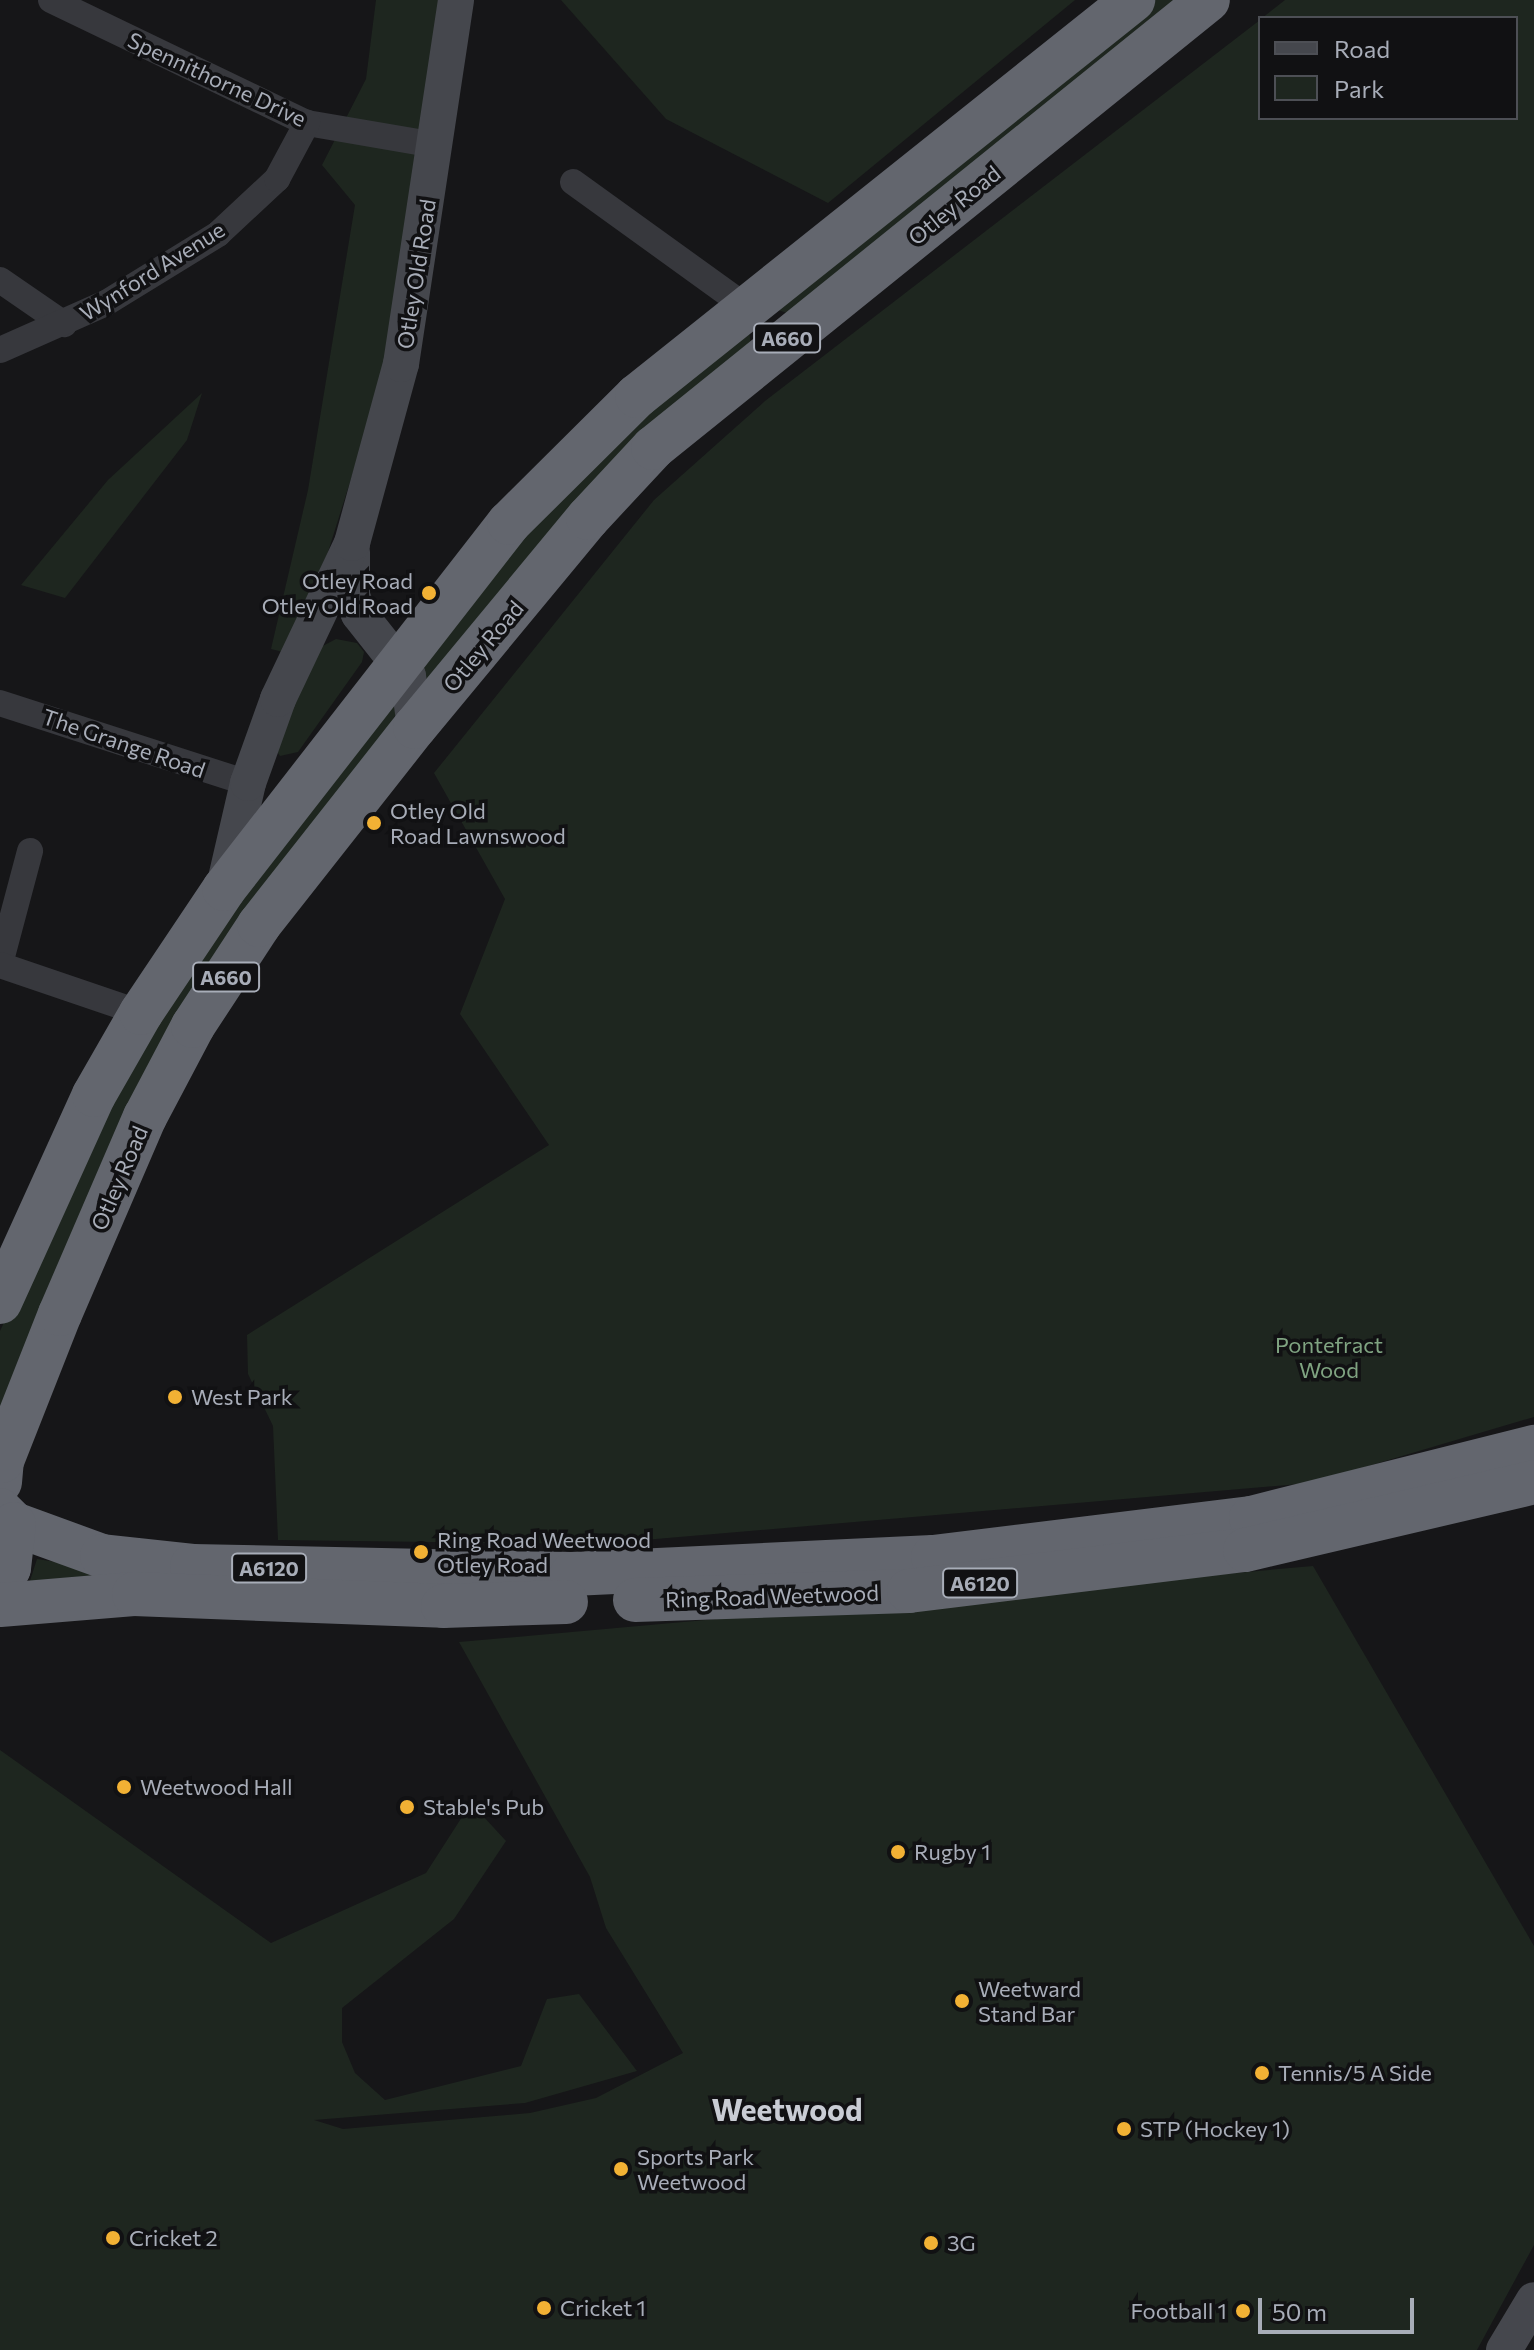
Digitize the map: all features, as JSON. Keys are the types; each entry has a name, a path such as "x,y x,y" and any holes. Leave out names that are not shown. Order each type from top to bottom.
{"highway":[{"name":"A660","path":"0,1302 94,1095 141,1013 387,649 572,456 637,396 1133,0"},
{"name":"Otley Road","path":"0,1482 2,1461 60,1314 145,1117 193,1026 259,925 415,727 588,518 653,448 1208,0"},
{"path":"748,308 779,345"},
{"name":"Ring Road Weetwood","path":"7,1517 102,1556 192,1566 572,1574 933,1557 1251,1518 1534,1447"},
{"name":"Ring Road Weetwood","path":"0,1605 81,1595 443,1606 909,1591 1245,1550 1534,1482"},
{"name":"A6120","path":"0,1587 9,1568 7,1517"}],"street":[{"name":"Spennithorne Drive","path":"51,0 307,123 436,145"},
{"name":"Otley Old Road","path":"224,889 248,783 305,642 352,543 401,364 456,0"},
{"name":"Wynford Avenue","path":"0,350 64,324 218,234 277,179 307,123"},
{"path":"573,182 748,308"},
{"path":"0,280 64,324"},
{"name":"Otley Old Road","path":"352,543 352,596 413,693 415,727"},
{"path":"305,642 336,625 387,649"},
{"name":"The Grange Road","path":"0,703 121,738 168,762 248,783"},
{"path":"30,851 0,964 141,1013"},
{"path":"1504,2350 1534,2300"}],"green space":[{"path":"376,0 441,0 389,358 328,552 283,652 271,649 308,490 355,205 322,165 366,79"},
{"path":"561,0 1075,0 828,203 666,119"},
{"path":"1154,0 1196,0 787,313 778,310"},
{"name":"Pontefract Wood","path":"1285,0 1534,0 1534,1417 1311,1483 597,1544 278,1540 273,1426 248,1374 247,1335 549,1145 460,1014 505,899 434,773 654,500 765,401 1258,22 1258,120 1518,120 1518,16 1265,16"},
{"path":"749,330 751,346 428,695 412,664 593,450"},
{"path":"202,393 187,440 65,598 21,585 108,480"},
{"path":"336,639 357,643 364,652 362,662 298,752 280,756 274,747 315,650"},
{"path":"394,687 396,714 387,730 235,940 0,1435 0,1331 124,1062"},
{"path":"37,1559 101,1569 121,1572 28,1587"},
{"path":"1313,1566 1534,1946 1534,2245 1477,2350 0,2350 0,1750 271,1943 426,1873 471,1803 506,1841 454,1919 342,2008 342,2042 355,2073 385,2100 521,2066 547,1999 579,1994 637,2071 525,2103 314,2120 343,2129 530,2113 596,2098 683,2053 606,1928 590,1877 459,1642"}],"place":[{"name":"Otley Road Otley Old Road","path":"429,593"},
{"name":"Otley Old Road Lawnswood","path":"374,823"},
{"name":"West Park","path":"175,1397"},
{"name":"Ring Road Weetwood Otley Road","path":"421,1552"},
{"name":"Weetwood Hall","path":"124,1787"},
{"name":"Stable's Pub","path":"407,1807"},
{"name":"Rugby 1","path":"898,1852"},
{"name":"Weetward Stand Bar","path":"962,2001"},
{"name":"Tennis/5 A Side","path":"1262,2073"},
{"name":"STP (Hockey 1)","path":"1124,2129"},
{"name":"Sports Park Weetwood","path":"621,2169"},
{"name":"Cricket 2","path":"113,2238"},
{"name":"3G","path":"931,2243"},
{"name":"Cricket 1","path":"544,2308"},
{"name":"Football 1","path":"1243,2311"}],"district":[{"name":"Weetwood","path":"787,2109"}]}
